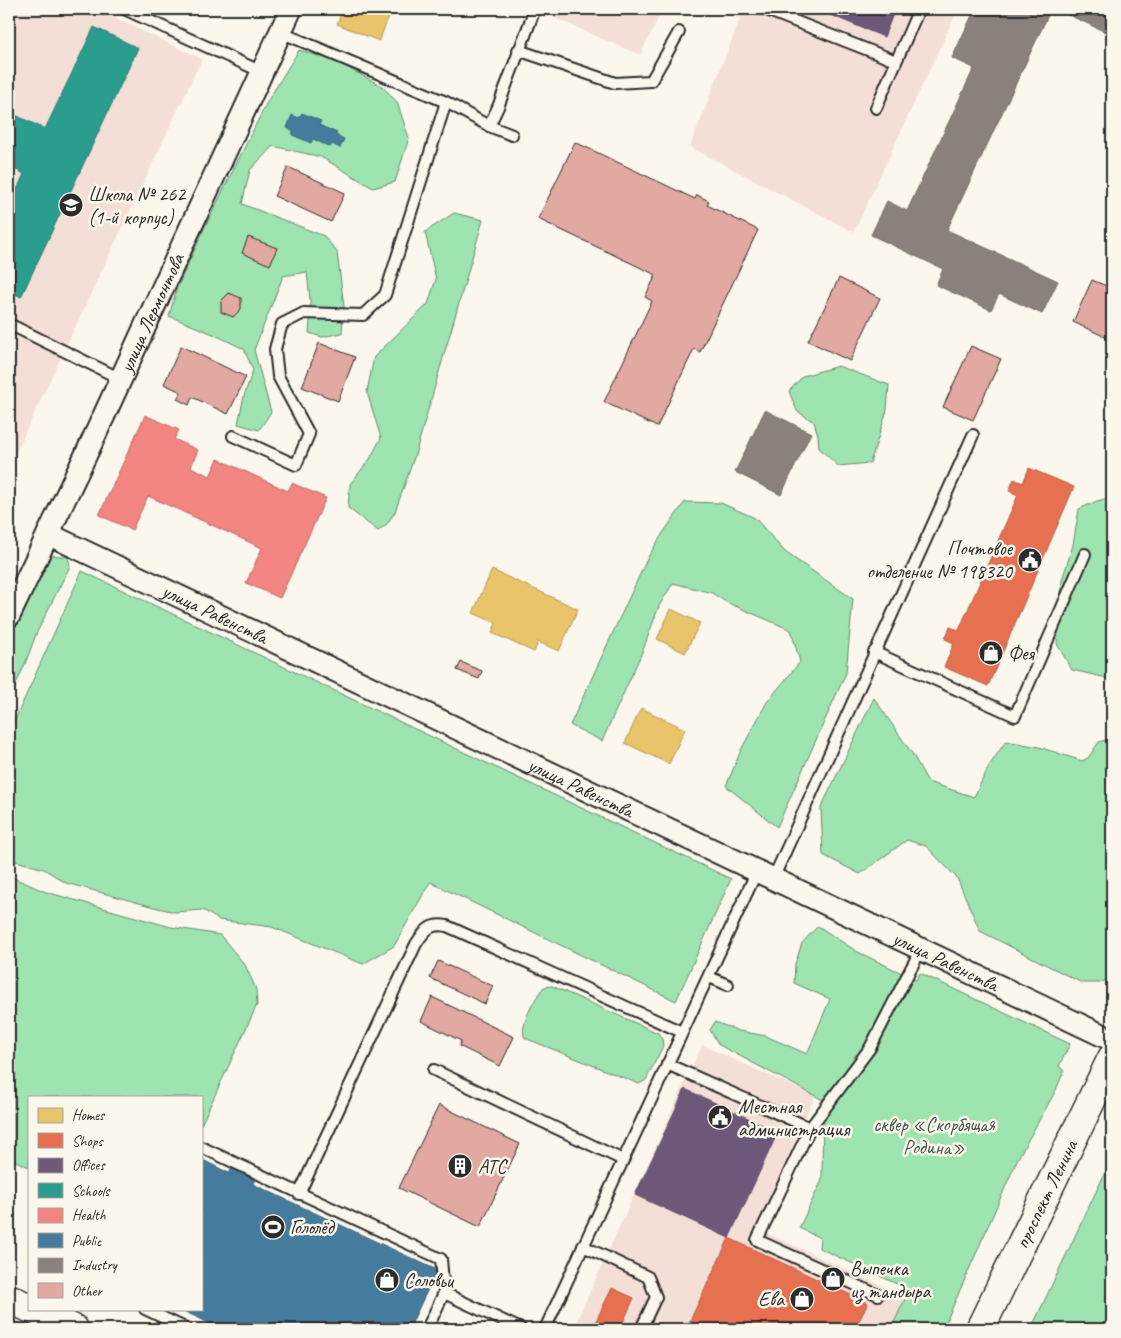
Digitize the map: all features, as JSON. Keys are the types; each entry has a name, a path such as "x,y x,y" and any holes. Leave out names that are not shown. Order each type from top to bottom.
{"main road":[{"name":"проспект Ленина","path":"980,1329 1112,1058"},
{"path":"9,1298 28,1308"},
{"path":"32,1310 74,1329"}],"street":[{"name":"улица Лермонтова","path":"9,616 121,379 291,9"},
{"name":"улица Равенства","path":"48,534 1112,1040"}],"lane":[{"path":"124,9 262,72"},
{"path":"490,126 535,9"},
{"path":"764,9 896,61"},
{"path":"876,108 919,9"},
{"path":"280,32 446,102 490,126 512,135"},
{"path":"518,50 615,83 651,81 679,32"},
{"path":"233,436 296,465 310,434 278,376 275,350 282,324 304,313 363,315 385,295 446,102"},
{"path":"9,324 121,379"},
{"path":"545,1329 682,1032 709,977 765,875 874,652 973,436"},
{"path":"874,652 1015,716 1085,554"},
{"path":"298,1194 412,952 422,934 430,927 438,925 447,926 682,1032"},
{"path":"878,1295 757,1240 810,1128 870,1048 921,949"},
{"path":"709,977 728,985"},
{"path":"667,1064 810,1128"},
{"path":"434,1070 623,1160"},
{"path":"202,1147 298,1194 441,1259 444,1293 427,1329"},
{"path":"583,1246 648,1277 656,1297 641,1329"},
{"path":"444,1293 521,1329"},
{"path":"147,1310 187,1329"}],"shaded area":[{"name":"Школа № 262 (1-й корпус)","path":"9,9 96,9 202,59 9,467"},
{"path":"548,9 663,9 640,55 545,14"},
{"path":"716,9 958,9 854,232 690,147 740,19"},
{"path":"702,1045 815,1096 756,1228 906,1297 891,1329 573,1329"}],"green space":[{"path":"299,50 335,61 382,86 397,102 409,138 395,182 373,188 321,157 273,146 250,170 242,204 324,236 337,252 344,306 342,333 322,337 309,333 311,309 307,272 283,276 254,350 271,412 259,430 238,424 244,396 253,370 244,349 169,316 177,288 204,229 267,102"},
{"path":"454,213 483,220 415,455 395,512 387,524 378,531 348,508 350,484 370,459 381,438 367,392 374,357 428,304 436,279 425,232"},
{"path":"838,366 889,385 887,410 870,463 838,466 819,448 814,422 797,411 789,391 803,376"},
{"path":"1112,497 1112,674 1107,678 1072,670 1057,644 1062,580 1073,545 1079,509"},
{"path":"685,502 721,503 755,518 785,552 853,599 846,673 777,827 726,786 742,748 767,702 800,662 791,630 726,602 712,593 673,583 659,606 643,650 602,741 570,725 648,557"},
{"path":"52,555 68,557 70,566 37,632 9,700 9,639 31,588"},
{"path":"82,571 731,879 676,1001 430,882 394,946 363,964 272,927 219,920 203,910 175,912 154,907 66,883 44,869 9,859 9,733"},
{"path":"874,698 913,755 928,782 974,797 989,766 1006,741 1039,747 1082,761 1088,758 1099,742 1112,738 1112,977 1100,983 1082,983 980,931 957,878 926,846 907,840 860,874 823,855 821,808"},
{"path":"9,876 46,892 171,927 220,935 245,965 256,989 257,1005 202,1123 202,1096 28,1096 28,1167 9,1158"},
{"name":"сквер «Скорбящая Родина»","path":"818,926 856,951 916,980 920,973 1070,1044 1059,1066 1064,1071 1055,1092 1018,1158 946,1322 941,1329 891,1329 906,1297 899,1285 819,1248 820,1238 799,1228 822,1180 823,1100 719,1045 710,1030 715,1022 739,1031 766,1036 807,1054 830,999 794,983 795,964 802,943"},
{"path":"552,986 658,1033 662,1039 663,1046 646,1080 639,1084 525,1038 523,1033 524,1027 533,1004 544,987"},
{"path":"1112,1158 1112,1329 1031,1329"}],"building: Homes":[{"path":"343,9 392,9 379,41 337,24"},
{"path":"492,570 578,609 559,651 538,642 534,652 492,633 496,623 473,613"},
{"path":"671,609 700,623 685,653 657,639"},
{"path":"641,708 685,729 669,764 625,743"}],"building: Shops":[{"path":"1029,468 1074,487 988,686 944,667 954,643 945,639 950,627 959,630 1018,495 1009,491 1014,479 1023,483"},
{"path":"729,1238 868,1303 855,1329 686,1329"},
{"path":"612,1288 634,1298 620,1329 592,1329"}],"building: Offices":[{"path":"816,9 895,9 884,37"},
{"path":"685,1089 778,1132 729,1238 635,1195"}],"building: Schools":[{"path":"94,27 138,48 21,297 9,291 9,207 24,174 9,166 9,112 45,129"}],"building: Health":[{"path":"145,415 179,430 174,439 198,450 191,467 210,476 218,459 288,491 292,483 326,498 280,598 246,583 262,548 148,496 132,530 99,515"}],"building: Public":[{"path":"302,113 321,121 319,125 337,133 336,135 344,139 340,148 332,144 330,147 313,139 311,143 292,135 293,131 287,128 292,115 299,118"},
{"name":"Гололёд","path":"202,1160 229,1173 233,1165 256,1176 253,1184 437,1270 409,1329 222,1329 181,1310 202,1310"}],"building: Industry":[{"path":"975,9 1051,9 947,230 1058,281 1042,314 999,294 991,310 936,285 943,269 871,235 887,201 907,211 974,68 952,58"},
{"path":"1056,9 1112,9 1112,35"},
{"path":"765,410 811,433 781,495 735,472"}],"building: Other":[{"path":"575,142 695,199 697,195 709,201 707,205 758,230 700,352 694,349 657,427 604,402 652,301 645,297 656,275 538,219"},
{"path":"288,167 345,193 331,222 274,196"},
{"path":"248,237 277,248 270,265 242,253"},
{"path":"839,278 880,298 850,361 808,341"},
{"path":"1112,279 1112,340 1073,322 1092,280 1109,287"},
{"path":"229,293 241,298 241,309 233,317 221,312 221,301"},
{"path":"319,343 355,357 338,401 302,387"},
{"path":"181,346 246,377 228,414 192,397 189,405 177,399 181,392 164,384"},
{"path":"971,346 1001,359 973,420 943,407"},
{"path":"461,662 482,671 479,679 457,670"},
{"path":"438,961 493,986 485,1004 430,978"},
{"path":"432,997 514,1037 500,1066 459,1046 461,1041 421,1021"},
{"name":"АТС","path":"439,1105 520,1144 480,1227 399,1188"}],"place":[{"name":"Школа № 262 (1-й корпус)","path":"71,205"},
{"name":"Почтовое отделение № 198320","path":"1030,560"},
{"name":"Фея","path":"991,653"},
{"name":"Местная администрация","path":"720,1117"},
{"name":"АТС","path":"460,1166"},
{"name":"Гололёд","path":"273,1227"},
{"name":"Выпечка из тандыра","path":"833,1279"},
{"name":"Соловьи","path":"387,1280"},
{"name":"Ева","path":"802,1299"}]}
